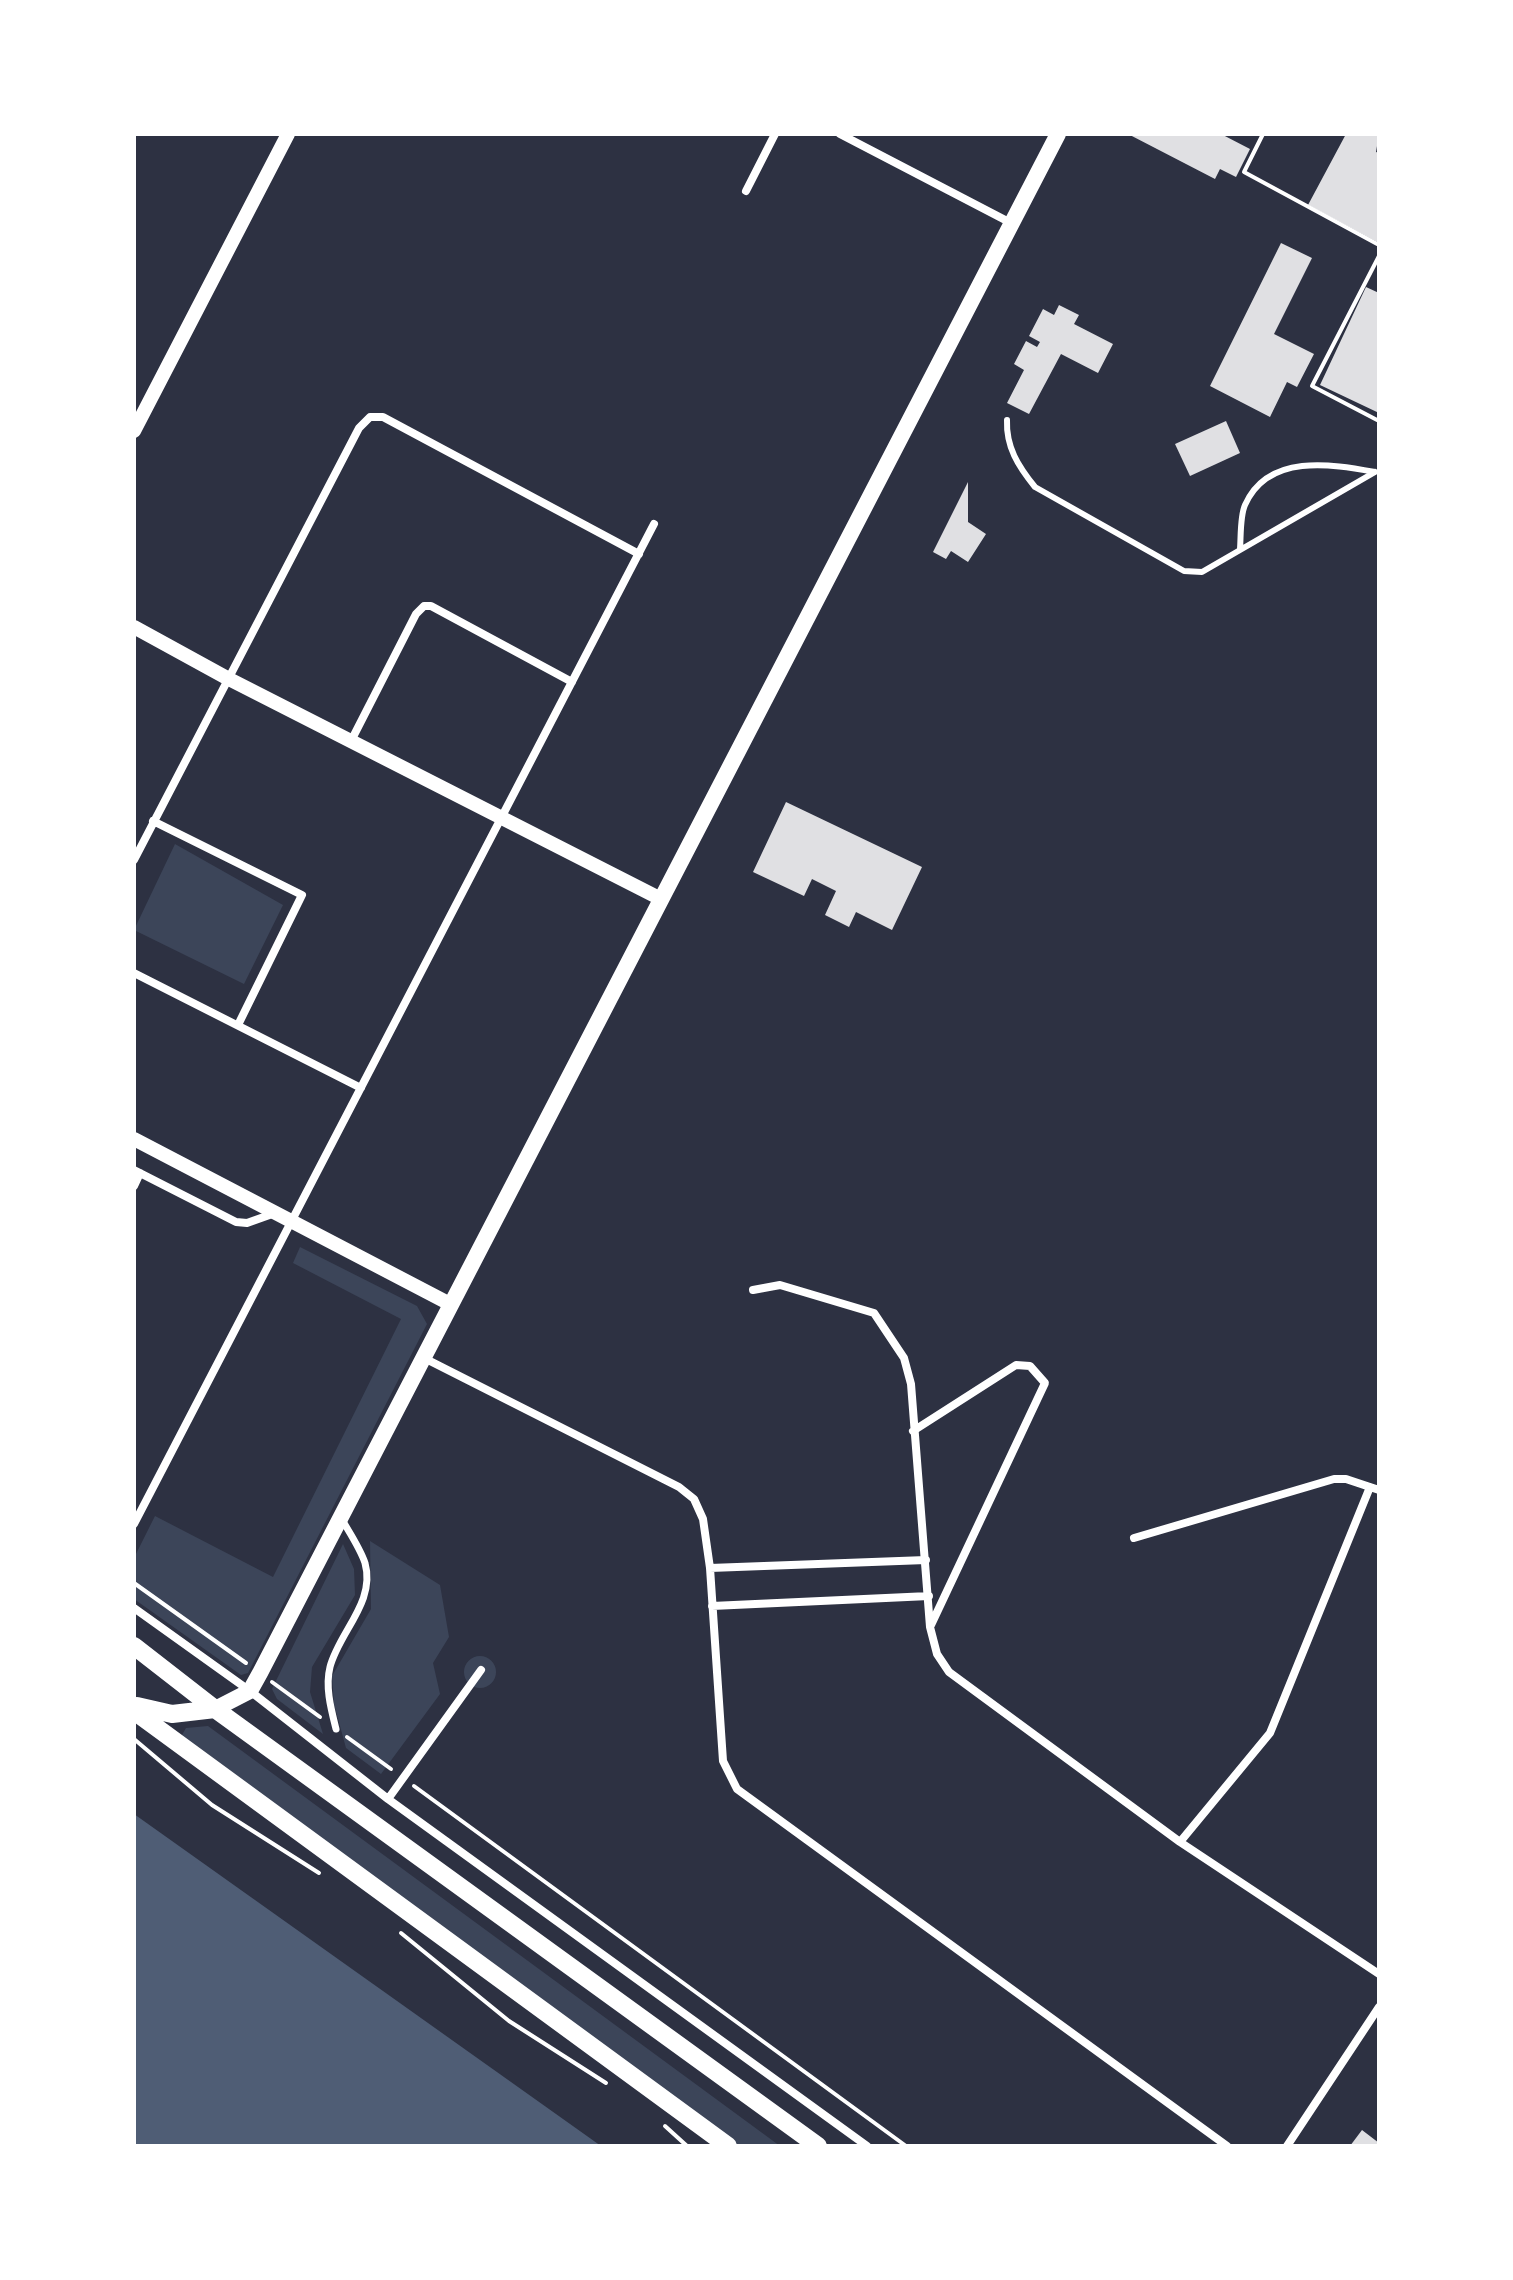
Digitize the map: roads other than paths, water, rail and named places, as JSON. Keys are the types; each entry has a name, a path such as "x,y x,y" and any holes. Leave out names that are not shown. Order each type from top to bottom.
{"main road":[{"path":"134,1708 172,1714 215,1709 250,1691 1058,134"},
{"path":"134,1646 215,1709 816,2144"},
{"path":"134,1708 728,2146"}],"street":[{"path":"134,431 288,134"},
{"path":"746,191 775,134"},
{"path":"840,134 1011,223"},
{"path":"134,860 359,428 370,417 383,417 639,554"},
{"path":"134,1524 654,524"},
{"path":"351,741 416,614 424,606 431,606 572,682"},
{"path":"134,627 227,678 661,899"},
{"path":"153,821 302,895 238,1025"},
{"path":"134,973 361,1088"},
{"path":"134,1139 450,1304"},
{"path":"134,1186 137,1172 236,1222 247,1223 276,1212"},
{"path":"753,1290 780,1285 874,1313 904,1358 911,1384 930,1627 937,1654 949,1672 1180,1842 1379,1974"},
{"path":"423,1357 687,1492 700,1509 703,1519 710,1568 723,1761 737,1789 1227,2146"},
{"path":"913,1431 1016,1365 1030,1366 1045,1383 930,1627"},
{"path":"1134,1538 1334,1479 1346,1479 1375,1489 1270,1733 1180,1842"},
{"path":"336,1729 328,1690 329,1669 367,1586 365,1563 341,1518"},
{"path":"710,1568 926,1560"},
{"path":"712,1606 929,1596"},
{"path":"134,1608 250,1691 388,1799 867,2146"},
{"path":"388,1799 481,1670"},
{"path":"1287,2146 1379,2007"}],"lane":[{"path":"1007,420 1008,444 1023,473 1035,487 1184,571 1202,572 1375,472 1317,464 1290,468 1263,481 1244,506 1240,549"}]}
